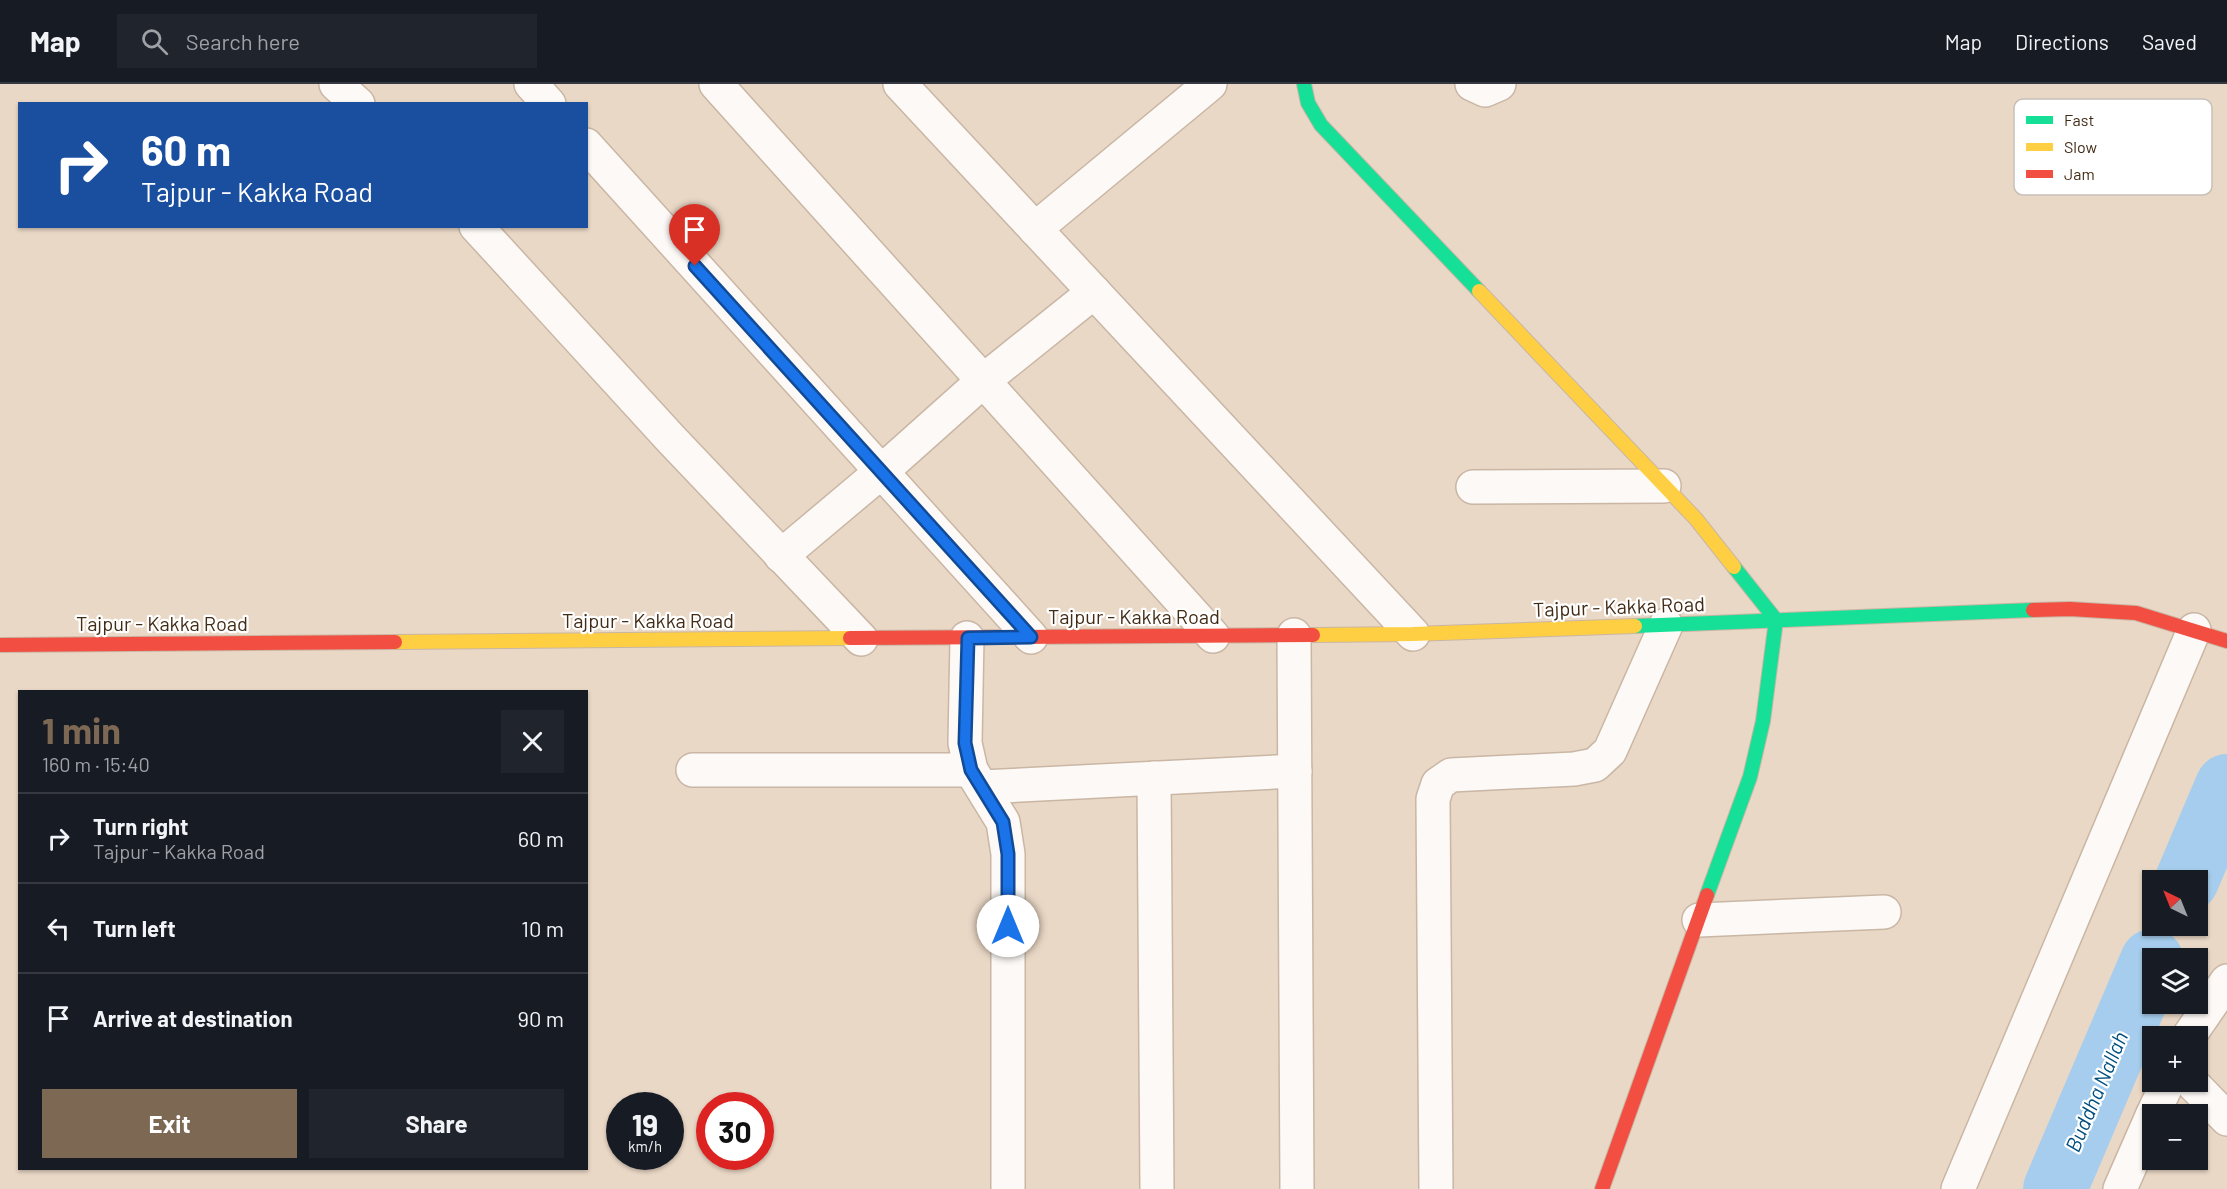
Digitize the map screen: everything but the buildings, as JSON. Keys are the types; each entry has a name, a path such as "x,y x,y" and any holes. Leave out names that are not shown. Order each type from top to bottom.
{"street":[{"path":"336,84 356,102"},
{"path":"531,84 547,102"},
{"path":"716,84 1213,636"},
{"path":"900,84 1413,634"},
{"path":"1035,229 1210,84"},
{"path":"1304,84 1308,103 1321,125 1696,519 1776,620 1763,721 1750,777 1602,1189"},
{"path":"1472,84 1485,90 1498,84"},
{"path":"588,147 1031,637"},
{"path":"478,228 781,556 861,639"},
{"path":"781,556 881,472 983,381 1094,292"},
{"path":"1473,487 1665,486"},
{"name":"Tajpur - Kakka Road","path":"0,645 1413,634 2070,609 2136,613 2215,637"},
{"path":"1436,1189 1433,799 1438,784 1451,775 1574,769 1595,765 1610,751 1666,625"},
{"path":"1294,635 1297,1189"},
{"path":"1958,1189 2215,637"},
{"path":"968,638 965,743 976,779 1003,822 1008,854 1008,1189"},
{"path":"693,770 976,779 1154,778 1295,771"},
{"path":"1154,778 1157,1189"},
{"path":"1699,920 1884,912"},
{"path":"2196,1026 2227,981"},
{"path":"2201,1092 2227,1119"},
{"path":"2120,1189 2142,1140"}],"waterway":[{"name":"Buddha Nallah","path":"2191,870 2227,786"},
{"name":"Buddha Nallah","path":"2055,1189 2142,985"}],"traffic: fast":[{"path":"1304,84 1308,103 1321,125 1479,291"},
{"path":"1707,895 1750,777 1763,721 1776,620 1734,567"},
{"path":"1635,626 2033,610"}],"traffic: slow":[{"path":"1479,291 1696,519 1734,567"},
{"path":"1313,635 1635,626"},
{"path":"395,642 850,638"}],"traffic: jam":[{"path":"2033,610 2070,609 2136,613 2227,641"},
{"path":"850,638 1313,635"},
{"path":"0,645 395,642"},
{"path":"1602,1189 1707,895"}],"route":[{"path":"695,266 1031,637 968,638 965,743 971,770 1003,822 1008,854 1008,926"}]}
